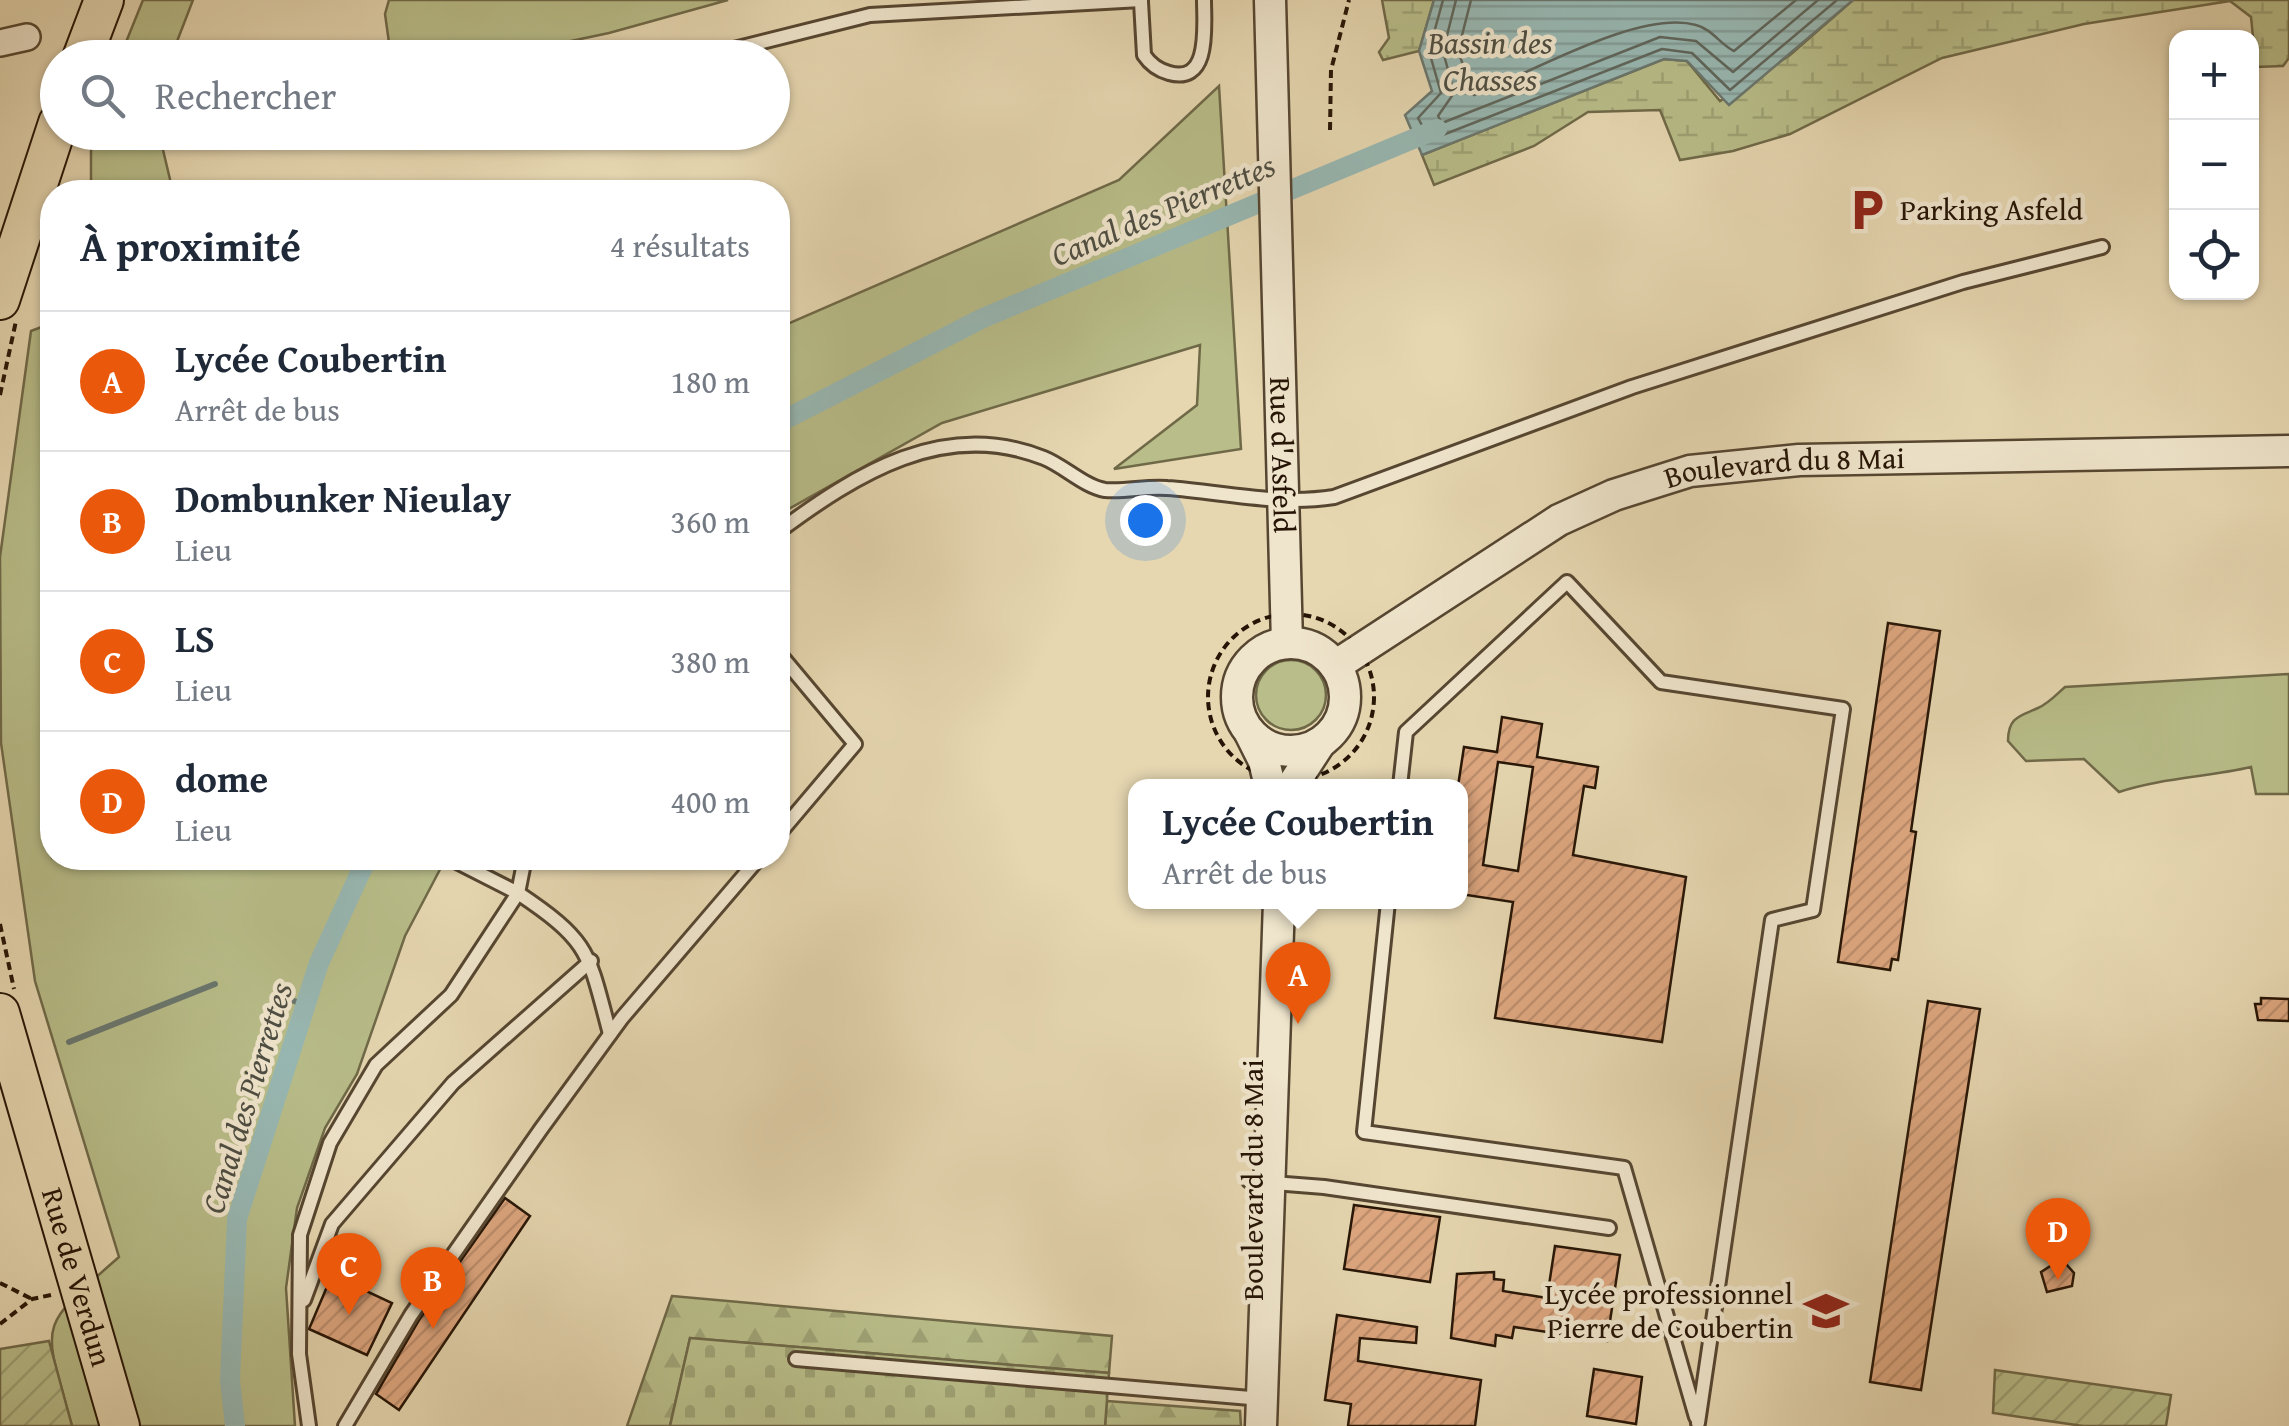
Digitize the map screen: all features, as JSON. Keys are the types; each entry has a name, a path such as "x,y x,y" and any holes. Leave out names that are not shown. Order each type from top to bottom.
{"main road":[{"path":"89,40 104,0"},
{"path":"0,300 49,150"},
{"name":"Rue de Verdun","path":"0,1013 120,1426"}],"street":[{"name":"Rue d'Asfeld","path":"1270,0 1287,629"},
{"path":"0,43 27,37"},
{"name":"Boulevard du 8 Mai","path":"1348,658 1559,520 1614,495 1690,471 1809,459 2289,451"},
{"path":"1279,779 1248,730 1237,704 1242,675 1287,629 1314,648 1348,658 1344,708 1336,728 1284,779"},
{"path":"1248,730 1278,750 1300,750 1320,743"},
{"name":"Boulevard du 8 Mai","path":"1258,1182 1260,909"},
{"name":"Boulevard du 8 Mai","path":"1262,1412 1248,1270 1278,909"}],"lane":[{"path":"772,40 870,16 1142,1 1144,55 1159,70 1181,75 1193,70 1203,52 1204,0"},
{"path":"790,523 821,500 885,465 940,444 992,445 1044,458 1103,490 1162,487 1284,502 1358,490 1632,388 1975,278 2102,247"},
{"path":"1401,779 1406,732 1567,582 1661,682 1843,708 1812,910 1772,920 1698,1425"},
{"path":"790,666 855,744 790,821"},
{"path":"471,870 518,893 568,927 591,961 610,1034"},
{"path":"309,1426 299,1354 300,1235 330,1143 376,1065 451,995 518,893 526,870"},
{"path":"346,1426 410,1315 610,1034 749,870"},
{"path":"1387,909 1364,1132 1624,1168 1698,1425"},
{"path":"300,1311 332,1224 453,1083 591,961"},
{"path":"1258,1182 1609,1228"},
{"path":"796,1359 1262,1412"}],"path":[{"path":"1330,130 1331,70 1349,0"},
{"path":"1275,779 1239,762 1217,734 1211,718 1209,684 1221,651 1232,638 1262,619 1287,629 1333,625 1348,658 1373,684 1371,720 1364,738 1339,764 1291,779"},
{"path":"0,1283 32,1299 0,1324"}],"green space":[{"path":"143,0 193,0 178,40 127,40"},
{"path":"389,0 728,0 576,40 389,40 385,14"},
{"path":"1382,0 1434,0 1419,51 1383,60 1379,52 1389,38"},
{"path":"1853,0 2289,0 2289,58 2283,66 2259,67 2259,30 2252,30 2251,17 2230,1 2084,24 1942,58 1790,134 1733,151 1680,160 1660,110 1588,112 1534,146 1434,185 1422,155 1664,59 1687,61 1720,101 1790,55"},
{"path":"1219,86 1241,449 1114,469 1197,405 1200,345 942,423 790,508 790,323 1119,180"},
{"path":"91,150 163,150 170,180 91,180"},
{"path":"40,328 40,870 440,870 405,936 357,1074 325,1128 297,1208 286,1288 295,1426 72,1426 55,1365 53,1330 60,1315 119,1257 35,981 1,743 0,557 31,331"},
{"path":"1291,660 1316,670 1326,695 1316,720 1291,730 1266,720 1256,695 1266,670"},
{"path":"2289,674 2289,794 2256,794 2251,767 2119,792 2084,759 2026,761 2008,741 2016,718 2045,704 2065,687"},
{"path":"672,1296 1112,1336 1109,1373 690,1338 670,1426 627,1426"},
{"path":"690,1338 1109,1373 1105,1426 670,1426"},
{"path":"49,1341 72,1426 0,1426 0,1349"},
{"path":"1995,1370 2171,1395 2166,1426 2083,1426 1993,1413"},
{"path":"1107,1401 1240,1411 1241,1426 1105,1426"}],"water":[{"name":"Bassin des Chasses","path":"1434,0 1853,0 1729,105 1687,61 1664,59 1422,155 1405,115 1432,91 1419,51"}],"building":[{"path":"1888,623 1940,631 1911,831 1916,832 1898,960 1892,959 1890,970 1838,962"},
{"path":"1502,717 1542,724 1537,757 1598,767 1595,788 1584,786 1573,855 1686,877 1662,1042 1495,1018 1513,902 1468,895 1468,779 1459,779 1464,747 1497,752","holes":["1498,762 1533,767 1518,871 1483,865"]},
{"path":"2261,998 2289,999 2289,1021 2258,1020 2255,1004 2261,1004"},
{"path":"1928,1001 1980,1009 1921,1390 1870,1382"},
{"path":"505,1198 530,1216 399,1410 376,1394 419,1320"},
{"path":"1354,1205 1440,1217 1430,1282 1344,1269"},
{"path":"1555,1246 1620,1255 1607,1341 1514,1327 1512,1338 1496,1335 1495,1346 1451,1338 1457,1274 1494,1272 1494,1279 1504,1280 1503,1291 1547,1298"},
{"path":"2055,1263 2066,1264 2074,1273 2072,1286 2047,1292 2041,1272"},
{"path":"332,1275 392,1303 367,1355 309,1329"},
{"path":"1337,1315 1417,1327 1416,1343 1360,1338 1358,1361 1481,1380 1475,1426 1348,1426 1351,1404 1325,1400"},
{"path":"1594,1369 1642,1377 1636,1424 1587,1416"}],"waterway":[{"name":"Canal des Pierrettes","path":"790,417 983,318 1437,129"},
{"name":"Canal des Pierrettes","path":"235,1426 230,1380 237,1219 319,963 362,870"},
{"path":"69,1042 215,984"},
{"path":"275,994 305,1005"}],"place":[{"name":"Parking Asfeld","path":"1867,210"},
{"name":"Lycée Coubertin","path":"1298,1024"},
{"name":"dome","path":"2058,1280"},
{"name":"Lycée professionnel Pierre de Coubertin","path":"1826,1311"},
{"name":"LS","path":"349,1315"},
{"name":"Dombunker Nieulay","path":"433,1329"}]}
